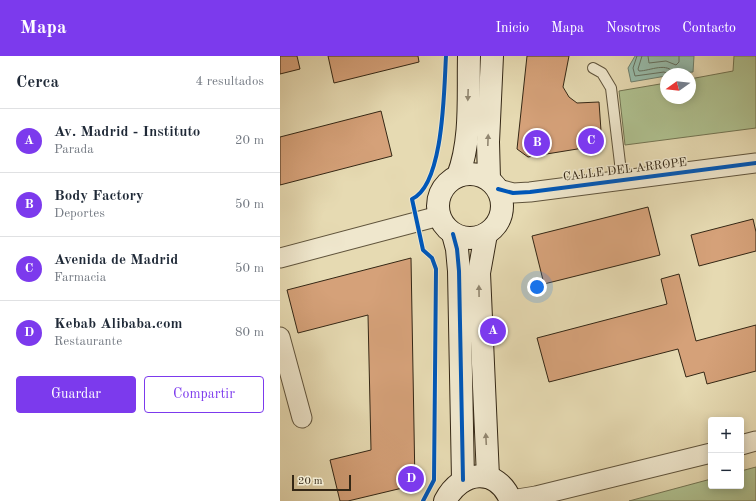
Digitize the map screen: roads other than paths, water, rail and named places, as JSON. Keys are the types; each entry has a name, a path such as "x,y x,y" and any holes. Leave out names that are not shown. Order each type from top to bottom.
{"street":[{"path":"458,176 463,163 466,141 469,56"},
{"path":"492,56 488,142 493,184 502,199 500,219 494,228 486,234 476,238 464,238 453,234 444,226 439,216 439,196 443,188 450,181 458,176 468,174 479,175 493,184"},
{"name":"CALLE DEL ARROPE","path":"493,184 513,193 530,192 756,163"},
{"path":"280,258 439,216"},
{"path":"453,234 457,249 459,271 463,480"},
{"path":"486,234 479,273 488,478"},
{"path":"280,336 302,418"},
{"path":"744,444 756,441"},
{"path":"445,501 451,489 463,480 476,476 488,478 503,487 511,500 536,496 708,454"}],"lane":[{"path":"593,68 602,73 610,88 622,180"}],"water":[{"path":"635,56 694,56 693,68 660,68 660,77 631,82 628,68"}],"place":[{"name":"Avenida de Madrid","path":"591,141"},
{"name":"Body Factory","path":"537,143"},
{"name":"Av. Madrid - Instituto","path":"493,331"},
{"name":"Kebab Alibaba.com","path":"411,479"}]}
